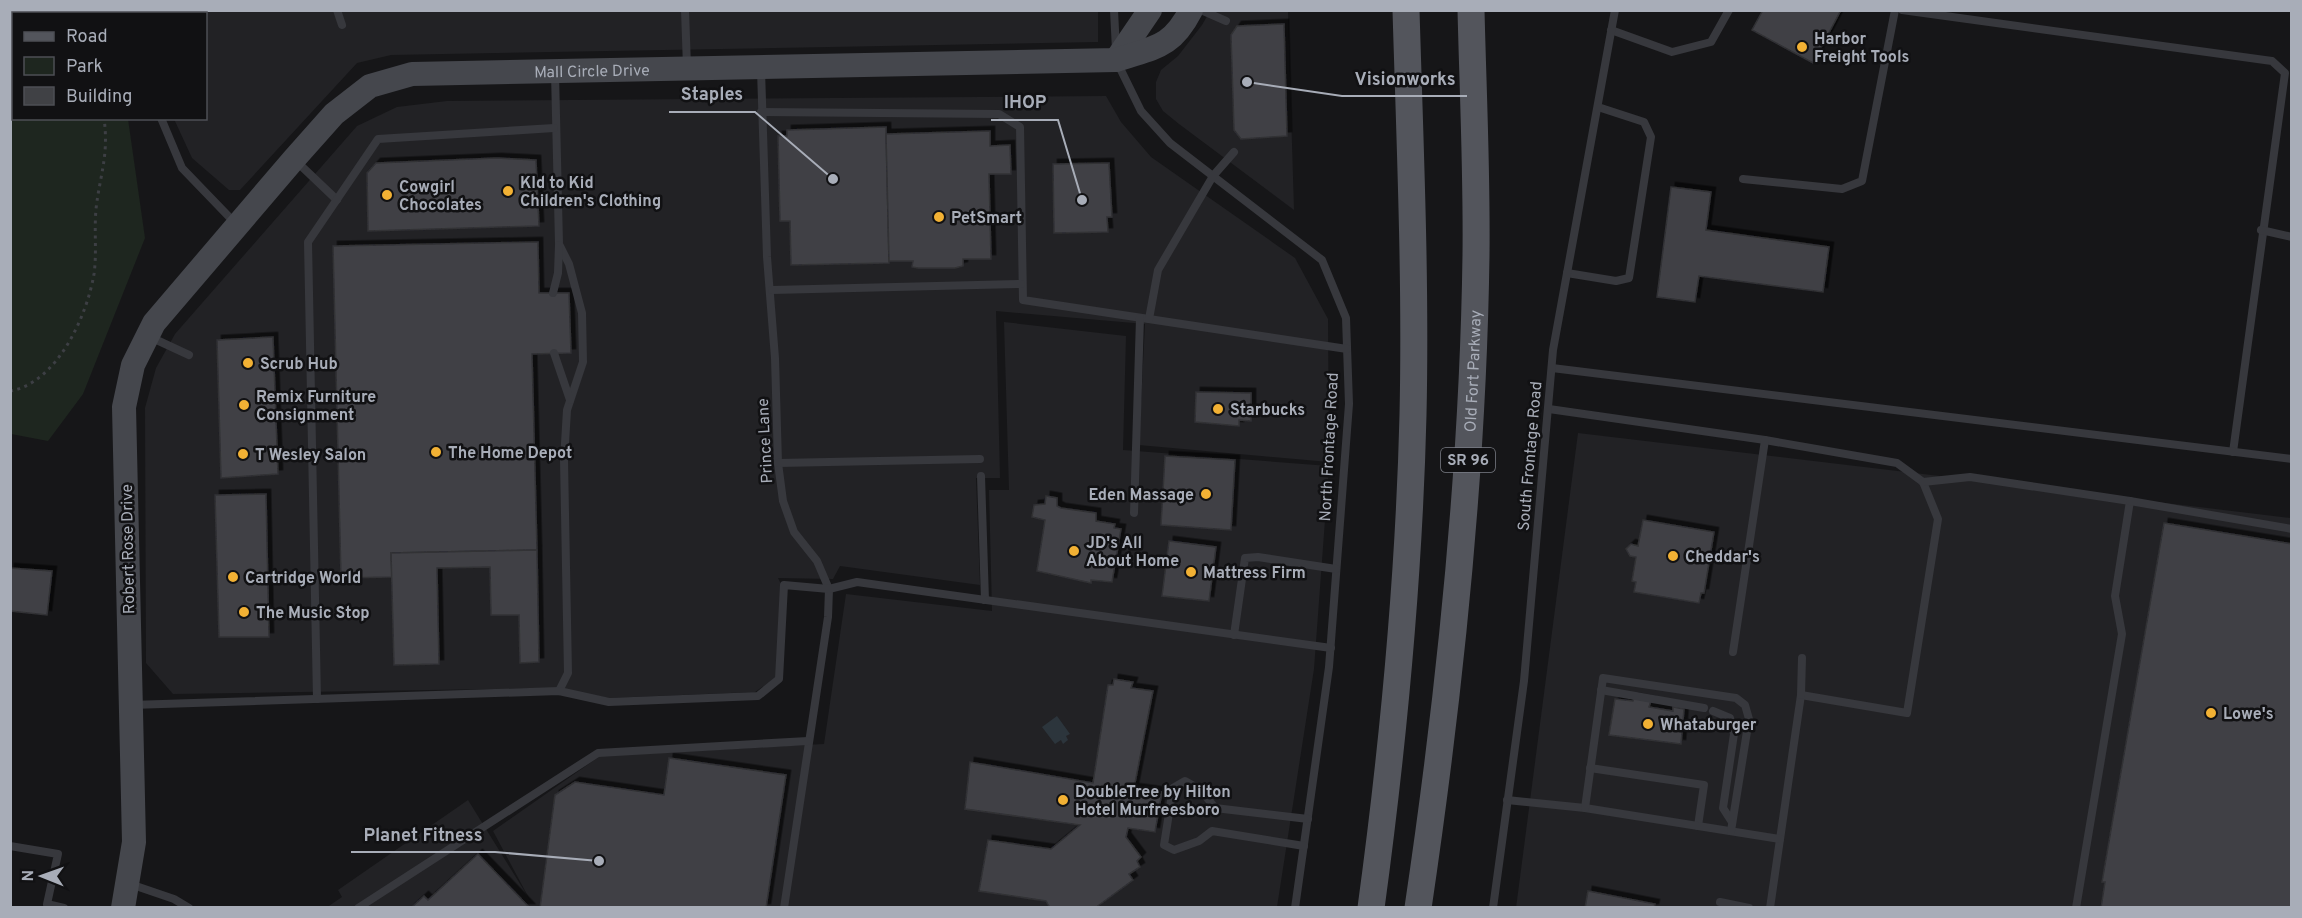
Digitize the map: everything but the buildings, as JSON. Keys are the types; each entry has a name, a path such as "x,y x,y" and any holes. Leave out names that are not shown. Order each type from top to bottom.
{"main road":[{"path":"1371,908 1400,623 1413,415 1412,197 1407,10"},
{"name":"Old Fort Parkway","path":"1418,908 1452,639 1467,466 1476,254 1471,10"}],"street":[{"path":"1116,60 1150,10"},
{"name":"Mall Circle Drive","path":"237,226 334,114 370,86 412,74 1116,60 1173,38 1180,31 1191,10"},
{"name":"Robert Rose Drive","path":"123,908 134,842 124,407 133,364 154,323 237,226"}],"lane":[{"path":"337,10 342,25"},
{"path":"685,10 687,68"},
{"name":"North Frontage Road","path":"1114,10 1116,60 1141,111 1170,143 1322,260 1346,318 1348,404 1331,648 1295,908"},
{"path":"1201,10 1226,21"},
{"name":"South Frontage Road","path":"1493,908 1524,681 1552,368 1615,10"},
{"path":"1611,30 1671,52 1711,42 1729,10"},
{"path":"1743,179 1842,189 1862,181 1895,10"},
{"path":"1902,10 2272,61 2285,73 2261,230 2233,452"},
{"name":"Prince Lane","path":"761,66 767,257 772,290 777,464 783,501 794,532 817,561 829,589 828,617 784,908"},
{"path":"553,293 558,273 559,244 554,128 555,71"},
{"path":"1567,273 1616,281 1629,278 1651,137 1644,122 1598,106"},
{"path":"761,112 999,114 1020,127 1023,300 1347,349"},
{"path":"162,120 182,168 237,226"},
{"path":"317,699 308,242 378,139 554,128"},
{"path":"1134,513 1144,319 1158,270 1213,176 1234,152"},
{"path":"294,159 337,200"},
{"path":"2261,230 2292,237"},
{"path":"559,244 569,264 582,313 583,362 567,410 564,460 568,673 559,691"},
{"path":"772,290 1021,285"},
{"path":"148,336 189,355"},
{"path":"554,353 570,400"},
{"path":"1552,368 2292,459"},
{"path":"1549,409 1765,440 1897,463 1923,482 1938,519 1907,713 1801,695"},
{"path":"1733,652 1765,440"},
{"path":"777,464 980,459"},
{"path":"981,476 985,600"},
{"path":"1923,482 1970,477 2130,501 2292,529"},
{"path":"2076,908 2122,634 2115,596 2130,501"},
{"path":"1234,635 1245,558 1258,557 1336,569"},
{"path":"131,705 559,691 609,702 758,696 779,679 784,585 829,589 857,582 1331,648"},
{"path":"1770,908 1801,695 1802,658"},
{"path":"1584,808 1603,678 1736,698 1745,705 1749,719 1731,826"},
{"path":"1601,690 1704,708"},
{"path":"1713,711 1730,718 1734,735 1723,808 1731,826"},
{"path":"358,908 598,753 808,741"},
{"path":"1590,768 1704,785 1698,826"},
{"path":"1304,846 1212,831 1199,841 1174,850 1164,845 1173,788 1185,781 1201,790 1215,808 1308,819"},
{"path":"1507,800 1584,808 1698,826 1731,826 1780,838"},
{"path":"10,846 58,854 46,906 64,908"},
{"path":"127,883 174,899 189,908"},
{"path":"1720,902 1749,908"}],"path":[{"path":"10,391 32,384 58,360 70,341 85,306 94,273 96,210 107,152 104,120"}],"shaded area":[{"path":"172,10 1098,10 1098,42 391,55 357,63 240,190 229,190 192,158 174,120 207,120 207,12 172,12"},
{"path":"1210,11 1288,11 1294,210 1179,124 1163,111 1156,99 1156,82 1161,70 1178,56"},
{"path":"1106,96 1121,122 1151,157 1295,258 1328,319 1329,462 1139,445 1145,324 996,311 1000,478 976,478 980,585 840,566 833,579 778,578 782,586 777,677 755,692 609,698 555,688 173,694 146,663 145,408 156,368 175,334 357,126 397,107 447,101"},
{"path":"1004,322 1126,336 1123,450 1329,466 1314,669 1277,907 326,908 342,897 338,890 468,800 530,900 493,831 600,756 824,744 846,594 992,611 989,490 1009,490"},
{"path":"1578,433 2291,518 2291,907 1516,908"},
{"path":"1057,716 1070,734 1066,736 1068,740 1063,744 1061,740 1055,744 1042,727"}],"green space":[{"path":"11,10 112,11 12,12 12,120 128,120 145,238 83,394 48,441 11,434"}],"place":[{"name":"Harbor Freight Tools","path":"1802,47"},
{"name":"Visionworks","path":"1247,82"},
{"name":"Staples","path":"833,179"},
{"name":"KId to Kid Children's Clothing","path":"508,191"},
{"name":"Cowgirl Chocolates","path":"387,195"},
{"name":"IHOP","path":"1082,200"},
{"name":"PetSmart","path":"939,217"},
{"name":"Scrub Hub","path":"248,363"},
{"name":"Remix Furniture Consignment","path":"244,405"},
{"name":"Starbucks","path":"1218,409"},
{"name":"The Home Depot","path":"436,452"},
{"name":"T Wesley Salon","path":"243,454"},
{"name":"Eden Massage","path":"1206,494"},
{"name":"JD's All About Home","path":"1074,551"},
{"name":"Cheddar's","path":"1673,556"},
{"name":"Mattress Firm","path":"1191,572"},
{"name":"Cartridge World","path":"233,577"},
{"name":"The Music Stop","path":"244,612"},
{"name":"Lowe's","path":"2211,713"},
{"name":"Whataburger","path":"1648,724"},
{"name":"DoubleTree by Hilton Hotel Murfreesboro","path":"1063,800"},
{"name":"Planet Fitness","path":"599,861"}]}
